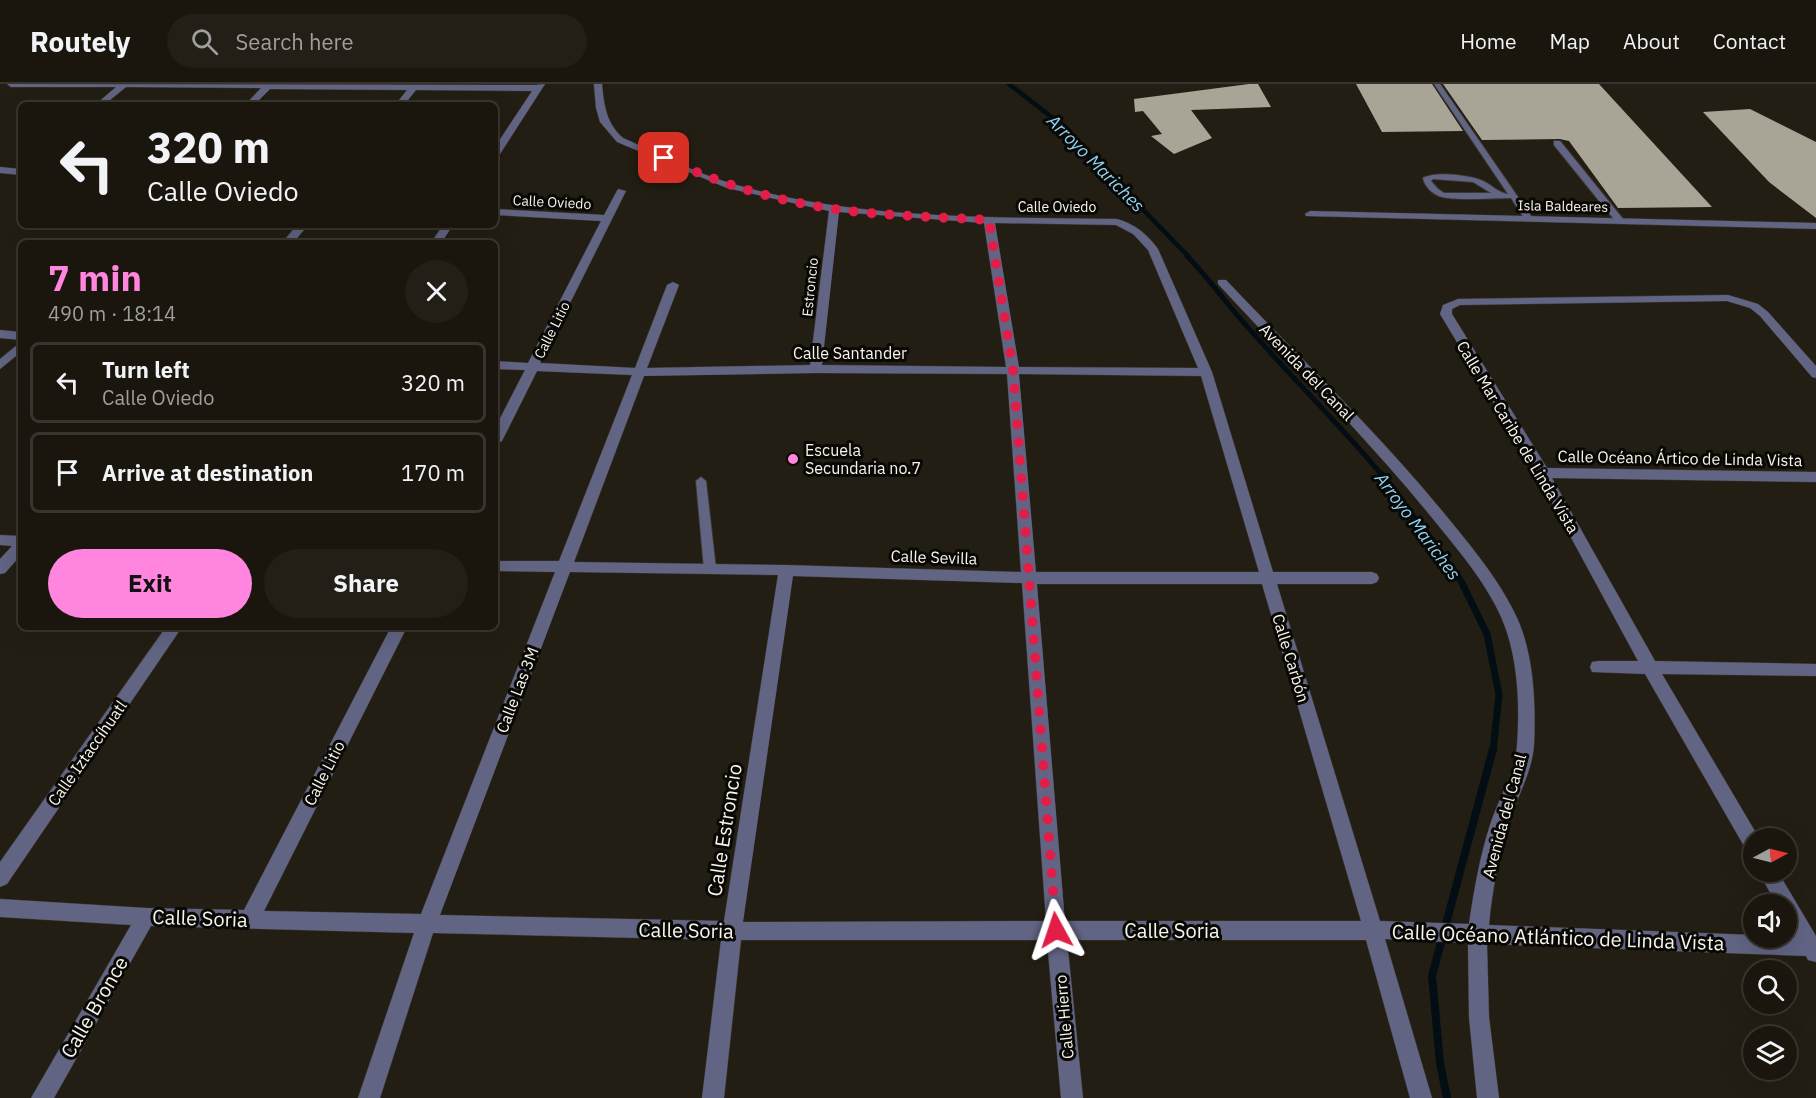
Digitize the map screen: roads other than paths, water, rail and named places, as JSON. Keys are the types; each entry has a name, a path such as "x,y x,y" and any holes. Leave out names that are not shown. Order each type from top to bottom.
{"street":[{"path":"11,84 540,86"},
{"name":"Calle Oviedo","path":"598,84 605,125 609,132 620,140 730,186 834,209 989,220 1106,221 1126,224 1136,230"},
{"path":"103,102 124,85"},
{"path":"252,102 269,86"},
{"path":"402,102 415,86"},
{"path":"498,149 540,86"},
{"path":"0,170 18,170"},
{"name":"Calle Litio","path":"498,435 621,191"},
{"name":"Estroncio","path":"816,369 834,209"},
{"name":"Calle Oviedo","path":"498,212 608,218"},
{"name":"Isla Baldeares","path":"1310,214 1816,226"},
{"name":"Calle Hierro","path":"989,220 1013,370 1056,930 1072,1098"},
{"path":"290,240 300,228"},
{"name":"Calle Carbón","path":"1136,230 1153,249 1206,372 1421,1098"},
{"name":"Avenida del Canal","path":"1222,282 1288,354 1373,440 1425,498 1493,586 1511,622 1522,671 1526,710 1522,763 1499,826 1471,933 1488,1098"},
{"name":"Calle Las 3M","path":"369,1098 427,923 673,285"},
{"name":"Calle Mar Caribe de Linda Vista","path":"1743,828 1649,666 1543,473 1450,324 1446,314 1447,306 1458,302 1728,298 1754,306 1764,314 1816,374"},
{"path":"0,334 18,336"},
{"path":"0,365 18,349"},
{"name":"Calle Santander","path":"498,365 641,372 816,369 1206,372"},
{"name":"Calle Océano Ártico de Linda Vista","path":"1543,473 1816,477"},
{"path":"0,540 18,543"},
{"path":"0,569 18,547"},
{"name":"Calle Sevilla","path":"498,566 786,570 1028,578 1372,578"},
{"name":"Calle Estroncio","path":"713,1098 732,931 786,570"},
{"name":"Calle Iztaccíhuatl","path":"0,878 172,630"},
{"name":"Calle Litio","path":"249,920 397,630"},
{"path":"1598,667 1816,670"},
{"path":"1774,882 1814,950"},
{"name":"Calle Soria","path":"0,908 147,917 732,931 1373,930"},
{"name":"Calle Bronce","path":"42,1098 147,917"},
{"name":"Calle Océano Atlántico de Linda Vista","path":"1373,930 1422,930 1814,950"}],"lane":[{"path":"1437,85 1529,219"},
{"path":"1557,143 1620,221"},
{"path":"1498,195 1480,181 1431,177 1426,180 1435,191 1443,195 1513,196"},
{"path":"701,480 710,569"}],"waterway":[{"name":"Arroyo Mariches","path":"1009,84 1058,122 1189,257"},
{"name":"Arroyo Mariches","path":"1187,256 1250,330 1382,475"},
{"name":"Arroyo Mariches","path":"1381,474 1461,581 1487,634 1499,695 1493,751"},
{"name":"Arroyo Mariches","path":"1447,1098 1440,1063 1432,976 1493,749"}],"place":[{"name":"Escuela Secundaria no.7","path":"793,459"}]}
